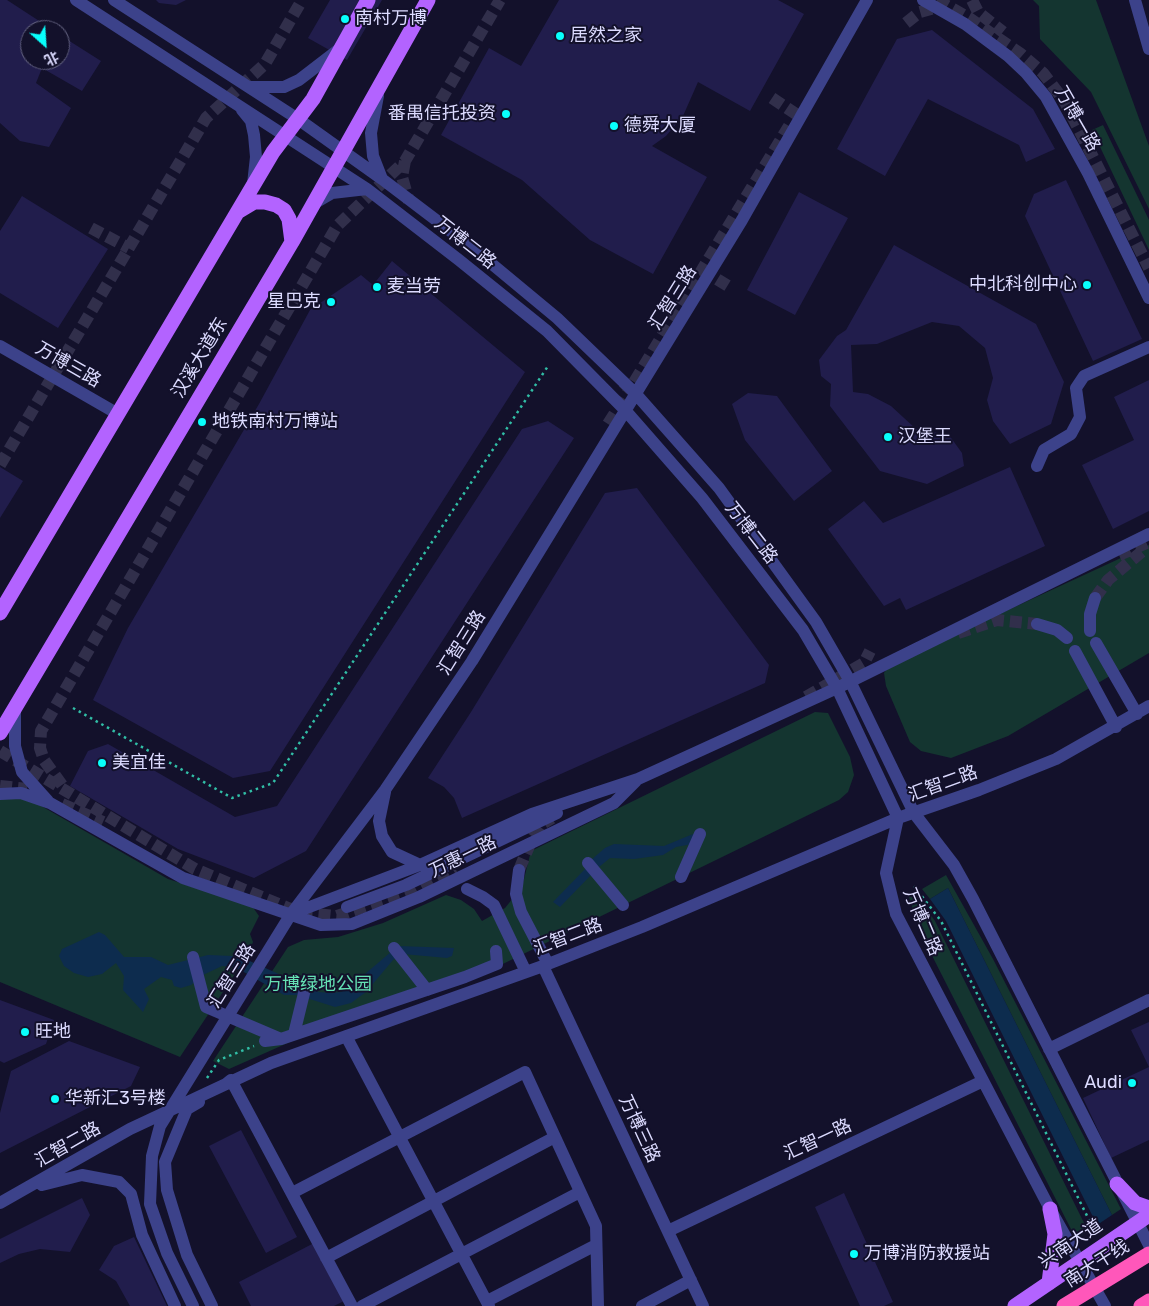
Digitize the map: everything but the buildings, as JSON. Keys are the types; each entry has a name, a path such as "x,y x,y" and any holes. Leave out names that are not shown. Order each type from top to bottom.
{"highway":[{"name":"南大干线","path":"1064,1306 1149,1254"},
{"path":"1141,1306 1149,1301"}],"main road":[{"path":"0,613 253,186 313,99 368,0"},
{"name":"汉溪大道东","path":"0,734 16,704 292,242 428,0"},
{"path":"239,211 254,202 276,205 284,210 289,219 292,242"},
{"path":"1117,1184 1135,1203 1149,1208"},
{"path":"1048,1283 1055,1234 1050,1209"},
{"name":"兴南大道","path":"1015,1306 1143,1219"}],"street":[{"name":"万博二路","path":"76,0 367,189 547,331 625,410 702,498 803,630 837,688 898,818 886,873 890,898 907,939 1050,1209 1105,1306"},
{"name":"万博二路","path":"114,0 298,119 382,179 469,245 557,318 635,393 719,488 816,622 850,681 914,813 957,871 1117,1184 1143,1219 1149,1245"},
{"name":"汇智三路","path":"193,1306 167,1253 150,1204 152,1156 160,1126 291,914 385,790 472,660 742,220 867,0"},
{"path":"1135,0 1149,49"},
{"name":"万博一路","path":"931,2 965,24 1008,56 1026,73 1046,97 1088,173 1149,298"},
{"path":"250,87 284,86 299,80 342,47"},
{"path":"380,86 371,133 373,156 382,179"},
{"path":"238,104 251,121 254,135 256,157 253,186"},
{"path":"313,205 332,193 348,189 367,189"},
{"name":"万博三路","path":"0,346 118,414"},
{"path":"1037,466 1044,450 1071,434 1080,417 1076,388 1084,376 1149,347"},
{"name":"万惠一路","path":"291,914 420,865 532,814 638,779 837,688 1149,534"},
{"path":"1090,631 1090,614 1095,598"},
{"path":"1037,624 1057,630 1067,638"},
{"path":"1096,643 1137,714"},
{"path":"1075,651 1116,726"},
{"path":"16,704 15,746 22,772 50,803"},
{"name":"汇智二路","path":"0,1203 130,1129 231,1080 346,1036 546,965 642,927 898,818 979,790 1056,759 1149,706"},
{"path":"347,907 406,885 529,825 638,779"},
{"name":"万惠一路","path":"50,803 183,878 321,925 352,924 419,897 614,803 638,779"},
{"path":"385,790 379,821 382,836 392,852 420,865"},
{"path":"0,794 21,793 50,803"},
{"path":"681,877 700,834"},
{"path":"588,863 623,905"},
{"name":"万博三路","path":"519,870 516,894 521,912 703,1306"},
{"path":"467,889 494,905 526,972"},
{"path":"264,1042 294,1034 426,990 497,964 496,951"},
{"path":"397,953 426,990"},
{"path":"193,957 206,1006 281,1038"},
{"path":"294,1034 306,985"},
{"path":"1049,1049 1149,1000"},
{"path":"346,1036 488,1303 596,1245"},
{"path":"292,1193 525,1072 596,1226 598,1306"},
{"path":"212,1306 187,1255 167,1190 166,1162 188,1109 231,1080 352,1306"},
{"name":"汇智一路","path":"668,1231 983,1081"},
{"path":"326,1258 555,1138"},
{"path":"25,1190 82,1174 119,1182 131,1194 142,1235 175,1306"},
{"path":"362,1306 580,1192"},
{"path":"642,1306 691,1280"}],"path":[{"path":"73,708 232,798 273,783 548,366"},
{"path":"914,886 941,921 1096,1236"},
{"path":"206,1080 219,1060 264,1042"}],"green space":[{"path":"1033,0 1096,0 1149,146 1149,209 1091,92 1040,39 1039,6"},
{"path":"1103,125 1149,220 1149,250 1092,130"},
{"path":"1149,545 1149,653 1008,736 951,758 921,751 910,742 886,686 884,673 889,665"},
{"name":"万博绿地公园","path":"815,712 828,713 850,757 854,775 848,792 839,800 470,980 290,1042 229,1069 213,1061 288,947 304,940 338,937 383,923 446,895 461,900 474,909 482,921 505,908 522,887 531,851"},
{"name":"万博绿地公园","path":"24,796 168,879 252,906 259,916 250,934 253,942 248,954 180,1057 0,982 0,799"},
{"path":"946,875 993,959 1121,1209 1112,1215 948,888 930,899 922,889"},
{"path":"916,894 935,921 1088,1231 1076,1239 920,932 909,897"}],"water":[{"path":"693,834 692,844 676,847 663,855 634,859 610,858 599,867 591,860 605,848 614,844 664,846"},
{"path":"586,868 592,874 560,907 553,902"},
{"path":"948,888 1112,1215 1097,1225 946,921 930,899"},
{"path":"99,932 105,935 124,957 151,957 168,965 208,955 232,956 243,958 319,992 330,993 341,992 352,985 398,946 454,948 452,956 447,958 403,954 393,960 366,992 351,1003 335,1007 297,995 284,995 235,967 222,966 203,975 191,985 181,988 174,986 172,980 161,977 144,989 149,999 143,1012 123,990 124,976 116,963 102,974 88,977 74,973 64,966 59,956 62,949"}],"tunnel":[{"path":"0,465 206,118 265,64 302,0"},
{"path":"62,785 44,760 40,748 41,731 337,226 405,161 500,0"},
{"path":"937,0 969,18 1021,54 1043,73 1065,102 1149,268"},
{"path":"972,0 978,12 1003,32"},
{"path":"906,23 920,12 934,8 943,9"},
{"path":"772,98 796,114"},
{"path":"623,382 630,389 789,126"},
{"path":"405,161 402,177 409,202"},
{"path":"91,228 129,248"},
{"path":"702,270 728,286"},
{"path":"608,424 630,389"},
{"path":"1119,555 1149,542"},
{"path":"1095,598 1108,580 1145,549"},
{"path":"958,633 997,620 1037,624"},
{"path":"806,697 864,663 870,651"},
{"path":"0,751 195,869 288,908 305,913 337,916 414,890 455,868"},
{"path":"0,786 27,789"},
{"path":"62,804 103,822"},
{"path":"519,870 532,839 542,824 552,818"}],"place":[{"name":"南村万博","path":"345,19"},
{"name":"居然之家","path":"560,36"},
{"name":"番禺信托投资","path":"506,114"},
{"name":"德舜大厦","path":"614,126"},
{"name":"中北科创中心","path":"1087,285"},
{"name":"麦当劳","path":"377,287"},
{"name":"星巴克","path":"331,302"},
{"name":"地铁南村万博站","path":"202,422"},
{"name":"汉堡王","path":"888,437"},
{"name":"美宜佳","path":"102,763"},
{"name":"旺地","path":"25,1032"},
{"name":"Audi","path":"1132,1083"},
{"name":"华新汇3号楼","path":"55,1099"},
{"name":"万博消防救援站","path":"854,1254"}]}
